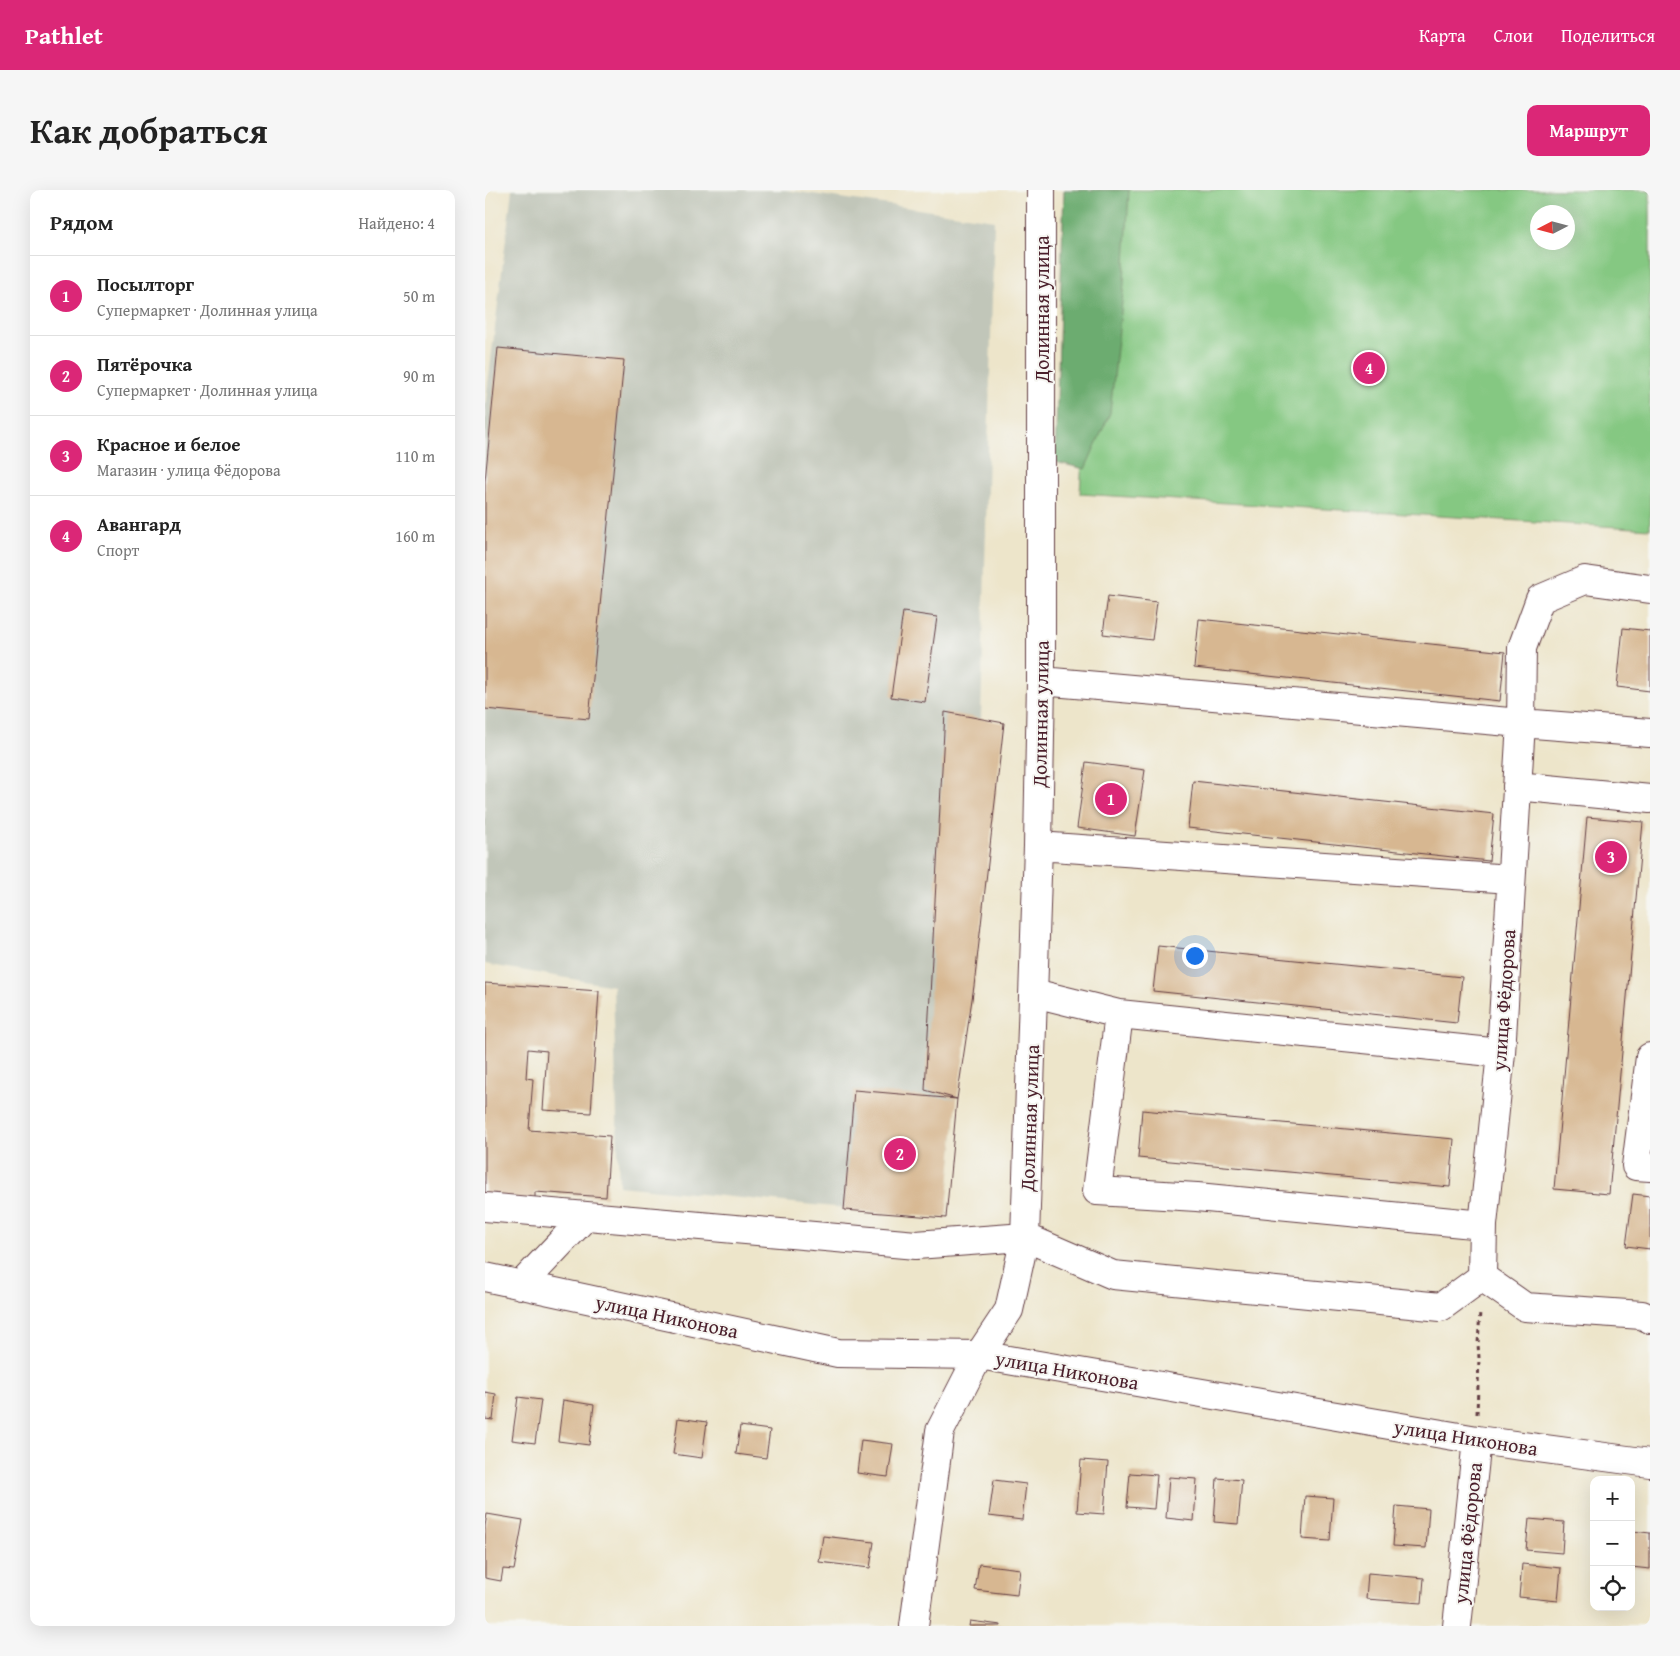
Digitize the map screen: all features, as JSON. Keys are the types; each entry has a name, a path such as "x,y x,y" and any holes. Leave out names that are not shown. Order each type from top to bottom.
{"street":[{"name":"Долинная улица","path":"914,1626 940,1431 979,1355 1009,1310 1025,1237 1034,993 1041,681 1041,190"},
{"name":"улица Фёдорова","path":"1482,1277 1483,1225 1501,1053 1521,723 1522,648 1540,599 1585,580 1650,589"},
{"path":"1041,681 1650,733"},
{"path":"1517,786 1650,799"},
{"path":"1038,846 1511,879"},
{"path":"1034,993 1119,1014 1501,1053"},
{"path":"1119,1014 1097,1191 1197,1197 1483,1225"},
{"path":"1650,1057 1636,1166 1650,1167"},
{"path":"485,1207 916,1245 1025,1237 1113,1275 1441,1307 1482,1277 1525,1307 1642,1315 1650,1319"},
{"path":"521,1285 586,1216"},
{"name":"улица Никонова","path":"485,1277 839,1353 979,1355 1477,1440 1650,1463"},
{"name":"улица Фёдорова","path":"1457,1626 1477,1440"}],"path":[{"path":"1477,1440 1477,1378 1479,1358 1477,1344 1482,1277"}],"shaded area":[{"path":"512,190 785,190 994,220 974,986 957,1099 946,1218 619,1186 613,986 485,964 485,409"}],"green space":[{"path":"1064,190 1129,190 1124,283 1110,413 1085,469 1055,462"},
{"path":"1097,190 1650,190 1650,529 1080,494"}],"building":[{"path":"498,348 624,360 589,719 485,709 485,481"},
{"path":"1108,596 1157,602 1152,640 1103,634"},
{"path":"903,612 937,617 925,702 891,697"},
{"path":"1199,619 1505,652 1500,701 1194,668"},
{"path":"1623,628 1650,631 1650,691 1617,687"},
{"path":"945,712 1004,723 974,986 957,1099 925,1090"},
{"path":"1086,762 1145,770 1135,836 1077,828"},
{"path":"1193,781 1494,814 1489,861 1188,828"},
{"path":"1587,817 1643,822 1609,1194 1554,1189"},
{"path":"1158,946 1462,977 1457,1023 1153,991"},
{"path":"485,983 599,991 591,1113 543,1110 547,1051 528,1049 526,1078 533,1079 529,1130 610,1136 606,1197 535,1192 535,1200 485,1196"},
{"path":"854,1090 957,1099 946,1218 844,1210"},
{"path":"1142,1110 1454,1139 1450,1187 1138,1158"},
{"path":"1633,1194 1650,1196 1650,1249 1626,1246"},
{"path":"485,1392 496,1394 493,1420 485,1419"},
{"path":"518,1397 541,1400 535,1443 512,1440"},
{"path":"563,1400 594,1405 589,1445 558,1441"},
{"path":"678,1418 707,1422 702,1458 673,1454"},
{"path":"740,1426 770,1430 766,1458 736,1454"},
{"path":"861,1440 893,1444 888,1477 857,1473"},
{"path":"1081,1460 1108,1462 1104,1514 1077,1512"},
{"path":"1130,1473 1157,1475 1154,1509 1127,1507"},
{"path":"1169,1477 1197,1479 1194,1521 1166,1518"},
{"path":"1217,1478 1242,1480 1238,1524 1214,1522"},
{"path":"994,1480 1026,1484 1022,1520 989,1516"},
{"path":"1305,1496 1333,1498 1330,1541 1302,1539"},
{"path":"1396,1506 1429,1509 1426,1548 1393,1546"},
{"path":"487,1514 523,1520 514,1570 503,1569 501,1581 485,1578 485,1526"},
{"path":"1529,1519 1564,1522 1562,1553 1526,1550"},
{"path":"1635,1531 1650,1533 1650,1569 1635,1567"},
{"path":"823,1536 874,1542 870,1568 819,1562"},
{"path":"979,1564 1020,1569 1017,1595 975,1590"},
{"path":"1522,1564 1561,1568 1558,1601 1519,1597"},
{"path":"1368,1573 1424,1578 1422,1603 1366,1599"},
{"path":"970,1621 1001,1625 1001,1626 969,1626"}],"place":[{"name":"Авангард","path":"1369,368"},
{"name":"Посылторг","path":"1111,799"},
{"name":"Красное и белое","path":"1611,857"},
{"name":"Пятёрочка","path":"900,1154"}]}
